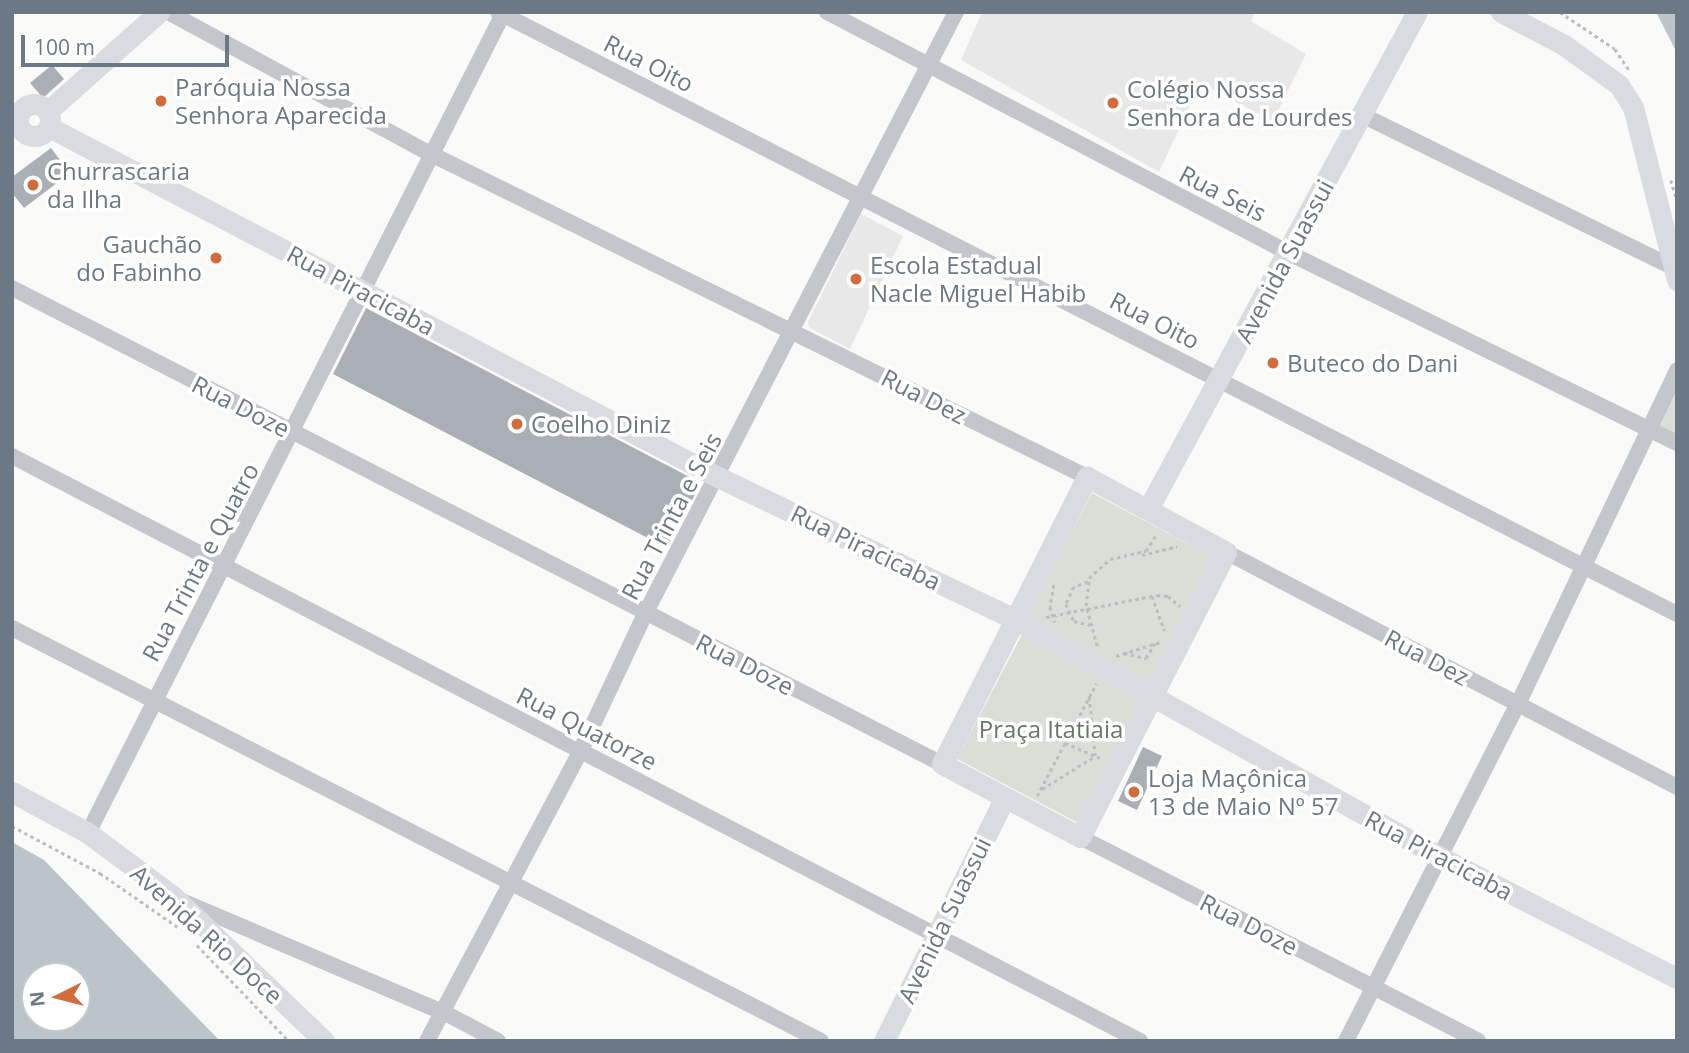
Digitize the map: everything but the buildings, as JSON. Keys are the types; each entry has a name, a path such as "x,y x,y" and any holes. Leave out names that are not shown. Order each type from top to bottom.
{"street":[{"path":"48,119 39,104 17,120 37,136 48,119 159,12"},
{"name":"Rua Dez","path":"168,12 433,155 1087,477 1677,787"},
{"name":"Rua Seis","path":"827,12 1289,253 1677,443"},
{"name":"Rua Trinta e Seis","path":"427,1041 581,750 645,614 956,12"},
{"name":"Avenida Suassui","path":"1148,509 1222,379 1416,12"},
{"path":"1502,12 1564,45 1619,85 1633,107 1675,273"},
{"name":"Rua Trinta e Quatro","path":"88,833 153,700 295,434 502,13"},
{"name":"Rua Oito","path":"502,13 1677,614"},
{"path":"1360,114 1675,273"},
{"name":"Rua Piracicaba","path":"48,119 364,291 718,477 1026,619 1104,660 1152,696 1442,858 1677,978"},
{"name":"Rua Doze","path":"12,288 1478,1041"},
{"path":"1346,1041 1442,858 1518,704 1582,564 1677,370"},
{"name":"Rua Quatorze","path":"12,456 222,569 581,750 1140,1041"},
{"path":"942,764 1026,619 1087,477"},
{"path":"1080,837 1226,552"},
{"path":"12,628 821,1041"},
{"name":"Avenida Rio Doce","path":"12,792 88,833 174,897 324,1041"},
{"name":"Avenida Suassui","path":"884,1041 1004,799"},
{"path":"174,897 444,1013 498,1041"}],"path":[{"path":"1139,556 1156,535"},
{"path":"1028,811 1089,696 1104,660 1086,607 1088,582 1094,570 1110,559 1139,556 1179,546"},
{"path":"1088,582 1068,593 1066,610 1074,621 1091,625"},
{"path":"1054,585 1051,615 1059,630"},
{"path":"1026,619 1152,596 1168,596 1184,610"},
{"path":"1104,660 1168,639 1152,596"},
{"path":"1124,653 1146,658 1156,643"},
{"path":"1089,696 1095,756"},
{"path":"1065,743 1117,765"},
{"path":"1039,791 1095,756"},
{"path":"12,826 100,873 183,930"},
{"path":"192,940 289,1041"}],"shaded area":[{"name":"Colégio Nossa Senhora de Lourdes","path":"982,12 1255,12 1251,21 1306,54 1273,121 1200,84 1159,172 961,60"},
{"path":"1656,12 1677,12 1677,53"},
{"name":"Escola Estadual Nacle Miguel Habib","path":"861,214 903,236 850,349 810,328 808,322"},
{"path":"12,842 44,860 220,1041 12,1041"}],"green space":[{"path":"1677,370 1677,443 1648,427"},
{"name":"Praça Itatiaia","path":"1092,493 1215,558 1150,683 1027,618"},
{"name":"Praça Itatiaia","path":"1022,634 1145,699 1080,824 957,759"}],"place":[{"name":"Paróquia Nossa Senhora Aparecida","path":"161,101"},
{"name":"Colégio Nossa Senhora de Lourdes","path":"1113,103"},
{"name":"Churrascaria da Ilha","path":"33,185"},
{"name":"Gauchão do Fabinho","path":"216,258"},
{"name":"Escola Estadual Nacle Miguel Habib","path":"856,279"},
{"name":"Buteco do Dani","path":"1273,363"},
{"name":"Coelho Diniz","path":"517,424"},
{"name":"Loja Maçônica 13 de Maio Nº 57","path":"1134,792"}]}
